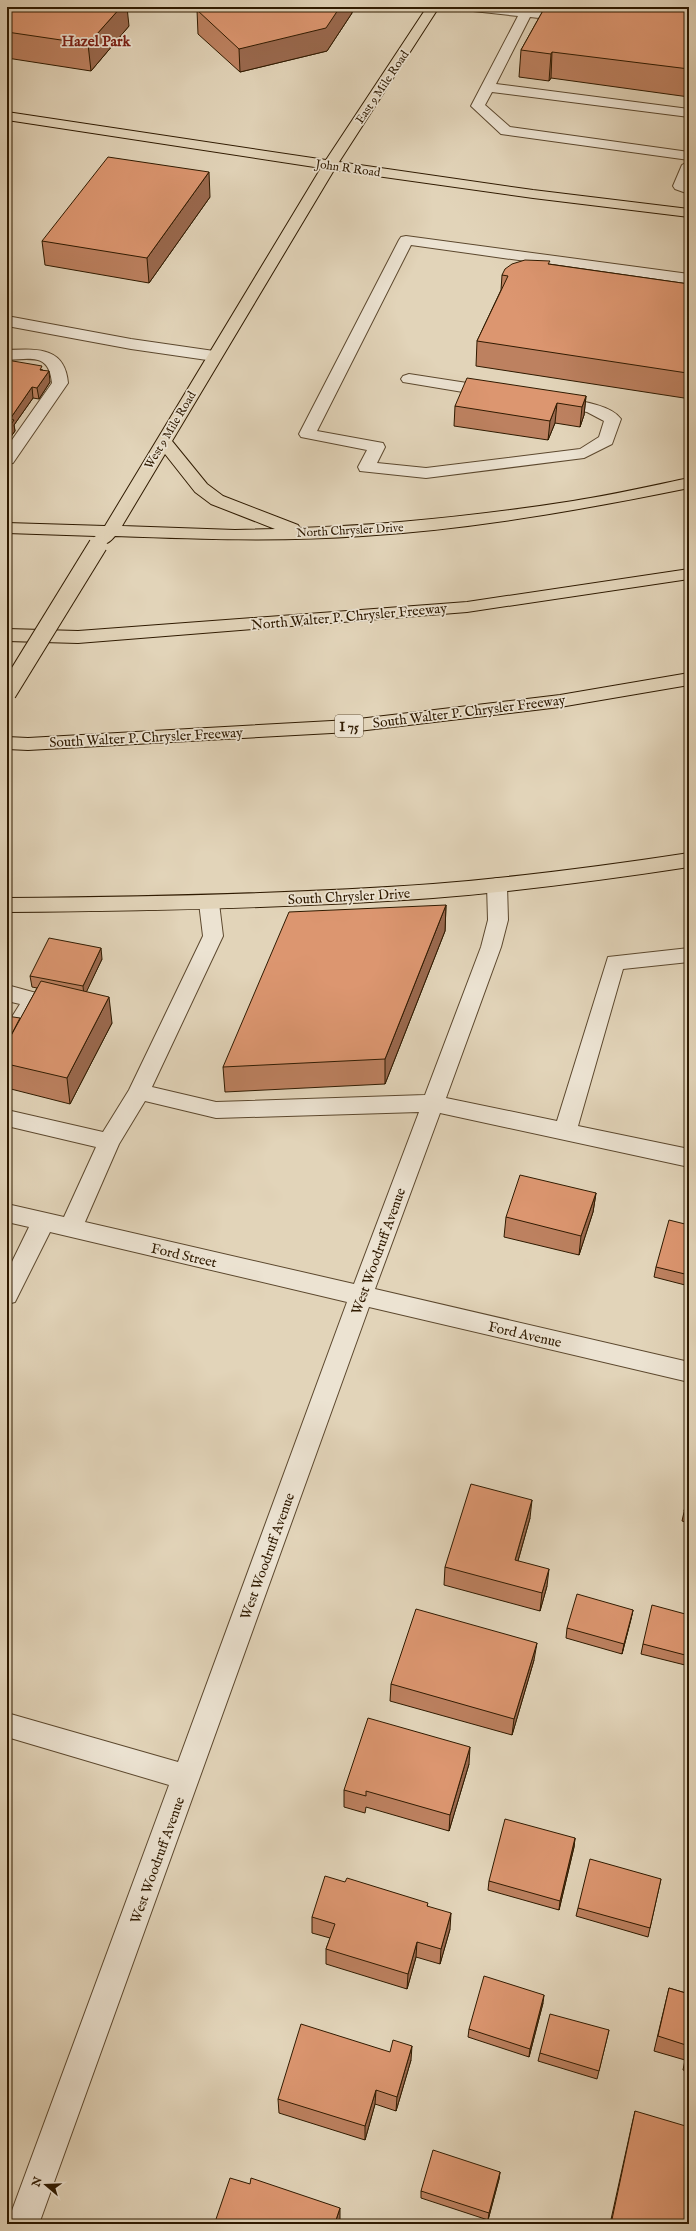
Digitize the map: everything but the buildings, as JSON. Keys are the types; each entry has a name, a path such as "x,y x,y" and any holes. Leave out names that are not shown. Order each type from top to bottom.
{"main road":[{"name":"East 9 Mile Road","path":"329,165 434,7"},
{"name":"John R Road","path":"7,116 329,165 533,194 686,213"},
{"name":"West 9 Mile Road","path":"7,693 98,545 111,530 329,165"},
{"path":"163,441 202,488 217,500 301,533"},
{"name":"North Chrysler Drive","path":"7,528 235,535 362,531 431,525 574,506 689,483"},
{"name":"North Walter P. Chrysler Freeway","path":"7,635 78,637 467,607 689,574"},
{"name":"South Walter P. Chrysler Freeway","path":"7,743 28,744 350,726 560,701 689,679"},
{"name":"South Chrysler Drive","path":"7,905 209,903 404,893 498,885 689,860"}],"street":[{"path":"473,7 555,16"},
{"path":"526,13 478,106 506,131 689,156"},
{"path":"488,87 689,113"},
{"path":"686,213 688,190 680,186 687,165 689,165"},
{"path":"536,399 591,408 613,419 606,440 584,453 426,473 366,467 377,447 307,434 406,240 689,279"},
{"path":"7,321 131,344 214,356"},
{"path":"7,355 33,354 43,356 54,362 60,372 60,383 7,459"},
{"path":"410,379 512,395"},
{"name":"West Woodruff Avenue","path":"23,2224 361,1296 491,947 498,920 498,885"},
{"path":"71,1228 109,1142 139,1092 213,936 209,903"},
{"path":"565,1132 615,962 689,955"},
{"path":"7,993 33,999 22,1020"},
{"path":"139,1092 216,1110 432,1103 689,1158"},
{"path":"7,1118 109,1142"},
{"name":"Ford Street","path":"7,1213 361,1296"},
{"path":"7,1295 44,1222"},
{"name":"Ford Avenue","path":"361,1296 689,1372"},
{"path":"7,1725 187,1777"}],"district":[{"name":"Hazel Park","path":"96,41"}]}
